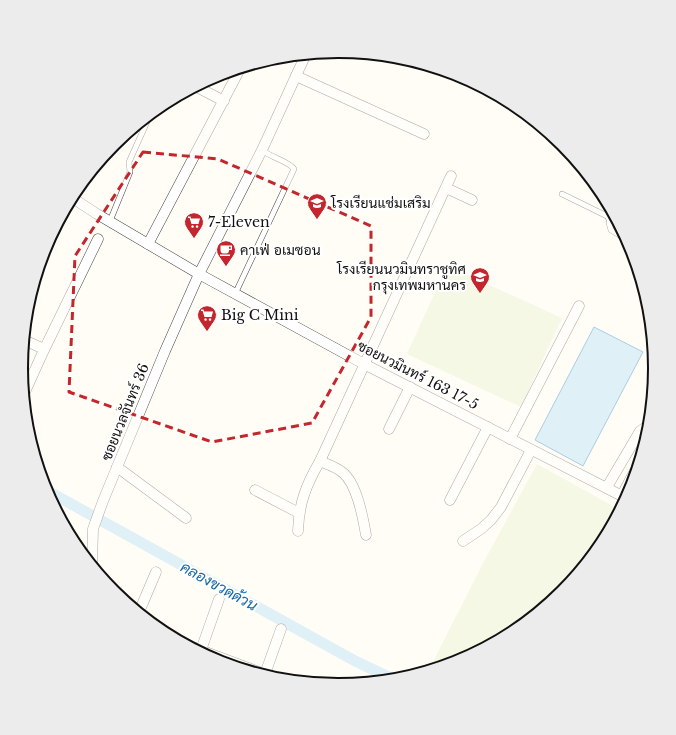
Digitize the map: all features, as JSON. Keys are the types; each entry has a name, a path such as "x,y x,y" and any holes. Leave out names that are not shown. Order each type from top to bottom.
{"street":[{"name":"ซอยนวลจันทร์ 36","path":"91,554 93,529 103,501 165,351 199,274 262,150 304,59"},
{"path":"148,244 237,74"},
{"path":"296,76 424,134"},
{"path":"201,89 224,101"},
{"path":"298,531 298,514 310,478 320,461 451,176"},
{"path":"446,188 472,200"},
{"name":"ซอยนวมินทร์ 163 17-5","path":"77,201 199,274 364,364 621,494"},
{"path":"29,383 98,239"},
{"path":"510,439 579,306"},
{"path":"29,342 44,349"},
{"path":"389,429 410,387"},
{"path":"450,500 488,427"},
{"path":"607,487 639,440"},
{"path":"463,540 481,529 491,520 501,507 531,450"},
{"path":"320,461 342,472 349,478 359,503 366,535"},
{"path":"117,467 186,518"},
{"path":"255,490 298,514"},
{"path":"141,607 156,572"},
{"path":"199,645 219,599"},
{"path":"267,669 281,629"}],"lane":[{"path":"110,221 130,172 129,162 146,125"},
{"path":"235,294 294,169 291,165 269,156 262,150"},
{"path":"562,194 606,213"},
{"path":"610,220 609,223 611,230 618,234"}],"highlighted area":[{"path":"143,152 218,159 371,226 371,317 312,423 212,442 69,392 75,256"}],"green space":[{"path":"447,266 562,318 521,407 407,354"},
{"path":"537,464 615,507 596,540 584,556 557,587 542,601 493,636 457,654 433,663 481,567"}],"water":[{"path":"594,327 643,352 583,466 535,440"}],"waterway":[{"name":"คลองขวดด้วน","path":"56,496 355,661 383,674"}],"place":[{"name":"โรงเรียนแช่มเสริม","path":"317,220"},
{"name":"7-Eleven","path":"194,239"},
{"name":"คาเฟ่ อเมซอน","path":"226,267"},
{"name":"โรงเรียนนวมินทราชูทิศ กรุงเทพมหานคร","path":"480,294"},
{"name":"Big C Mini","path":"207,332"}]}
